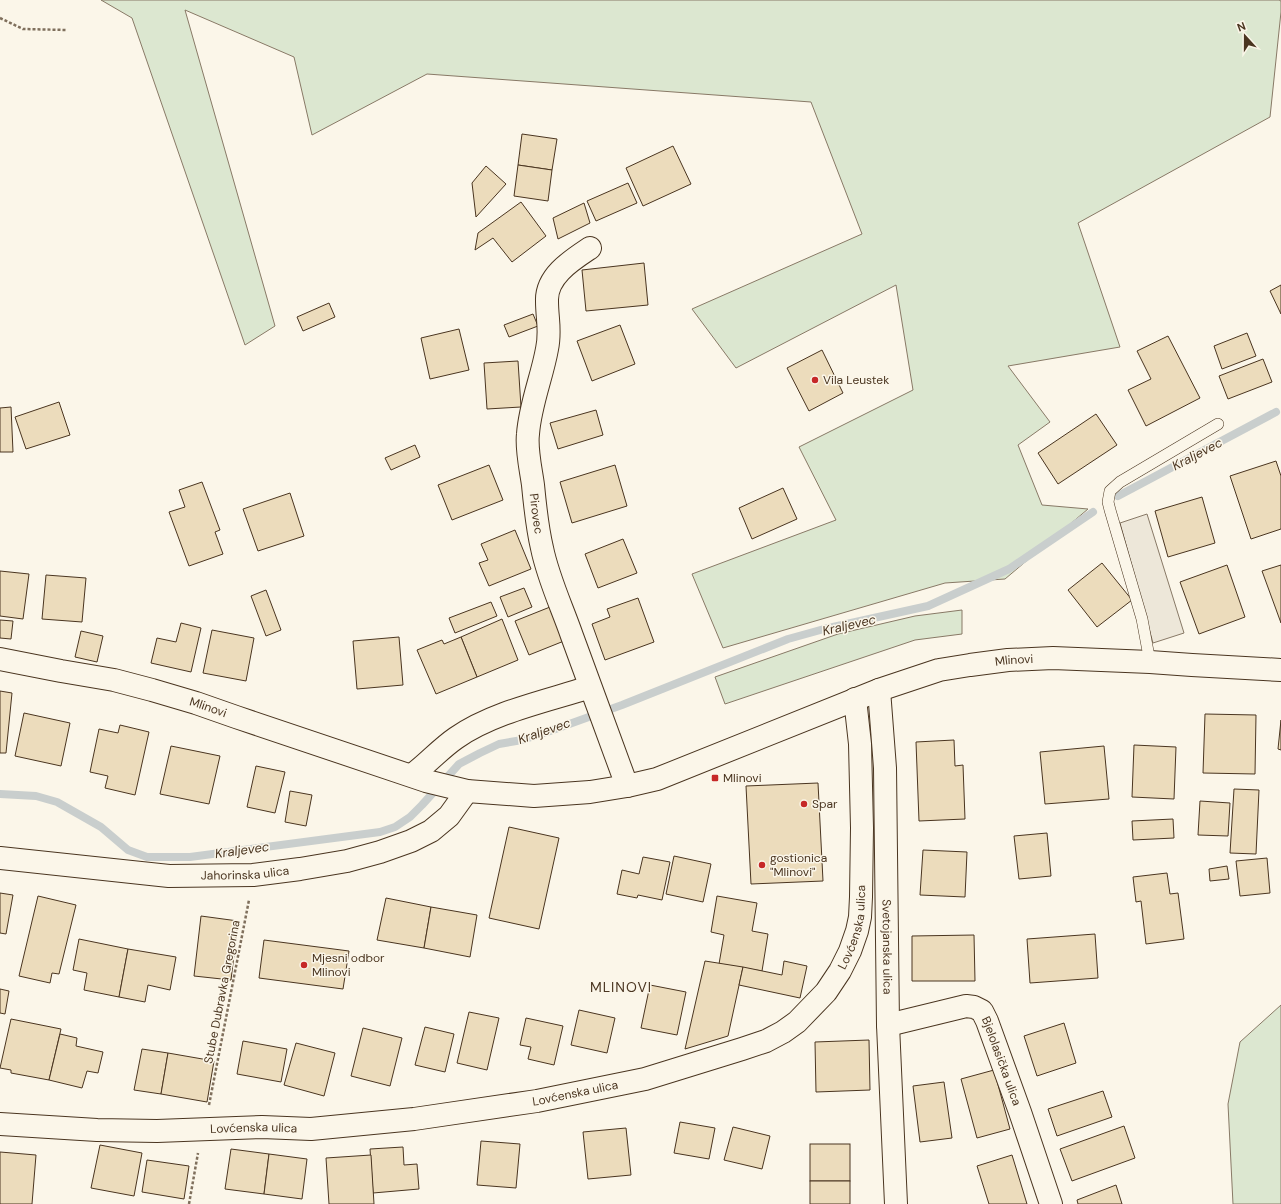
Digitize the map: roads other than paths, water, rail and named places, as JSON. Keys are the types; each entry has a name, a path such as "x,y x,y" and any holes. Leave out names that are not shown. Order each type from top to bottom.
{"street":[{"name":"Pirovec","path":"590,248 573,259 551,282 548,290 547,300 550,330 548,348 530,417 527,436 534,500 542,548 552,585 627,786"},
{"name":"Mlinovi","path":"0,659 61,672 114,680 152,690 196,703 419,778 461,790 534,796 590,792 657,779 855,699 939,670 1008,660 1053,658 1281,670"},
{"name":"Svetojanska ulica","path":"879,690 885,768 888,1025 896,1204"},
{"path":"419,778 424,766 440,750 455,738 472,728 511,712 592,692"},
{"name":"Lovćenska ulica","path":"0,1124 97,1130 156,1131 262,1127 311,1128 414,1118 537,1101 645,1079 742,1049 783,1032 797,1022 826,992 840,971 850,951 857,931 860,917 861,897 862,828 860,744 855,699"},
{"name":"Jahorinska ulica","path":"0,858 169,876 253,875 300,869 347,861 380,852 411,841 431,831 449,816 461,790"},
{"name":"Bjelolasička ulica","path":"888,1025 966,1006 974,1007 982,1011 1001,1057 1051,1204"}],"lane":[{"path":"1150,662 1142,620 1108,502 1110,491 1120,482 1218,424"}],"waterway":[{"name":"Kraljevec","path":"1118,496 1276,412"},
{"name":"Kraljevec","path":"0,794 36,796 57,802 101,827 128,850 147,857 190,857 380,832 395,827 410,817 459,764 499,744 522,740 622,705 788,639 824,629 928,606 1009,569 1093,512"}],"place":[{"name":"Vila Leustek","path":"815,380"},
{"name":"Mlinovi","path":"715,778"},
{"name":"Spar","path":"804,804"},
{"name":"gostionica \"Mlinovi\"","path":"762,865"},
{"name":"Mjesni odbor Mlinovi","path":"304,965"}],"district":[{"name":"MLINOVI","path":"621,987"}]}
